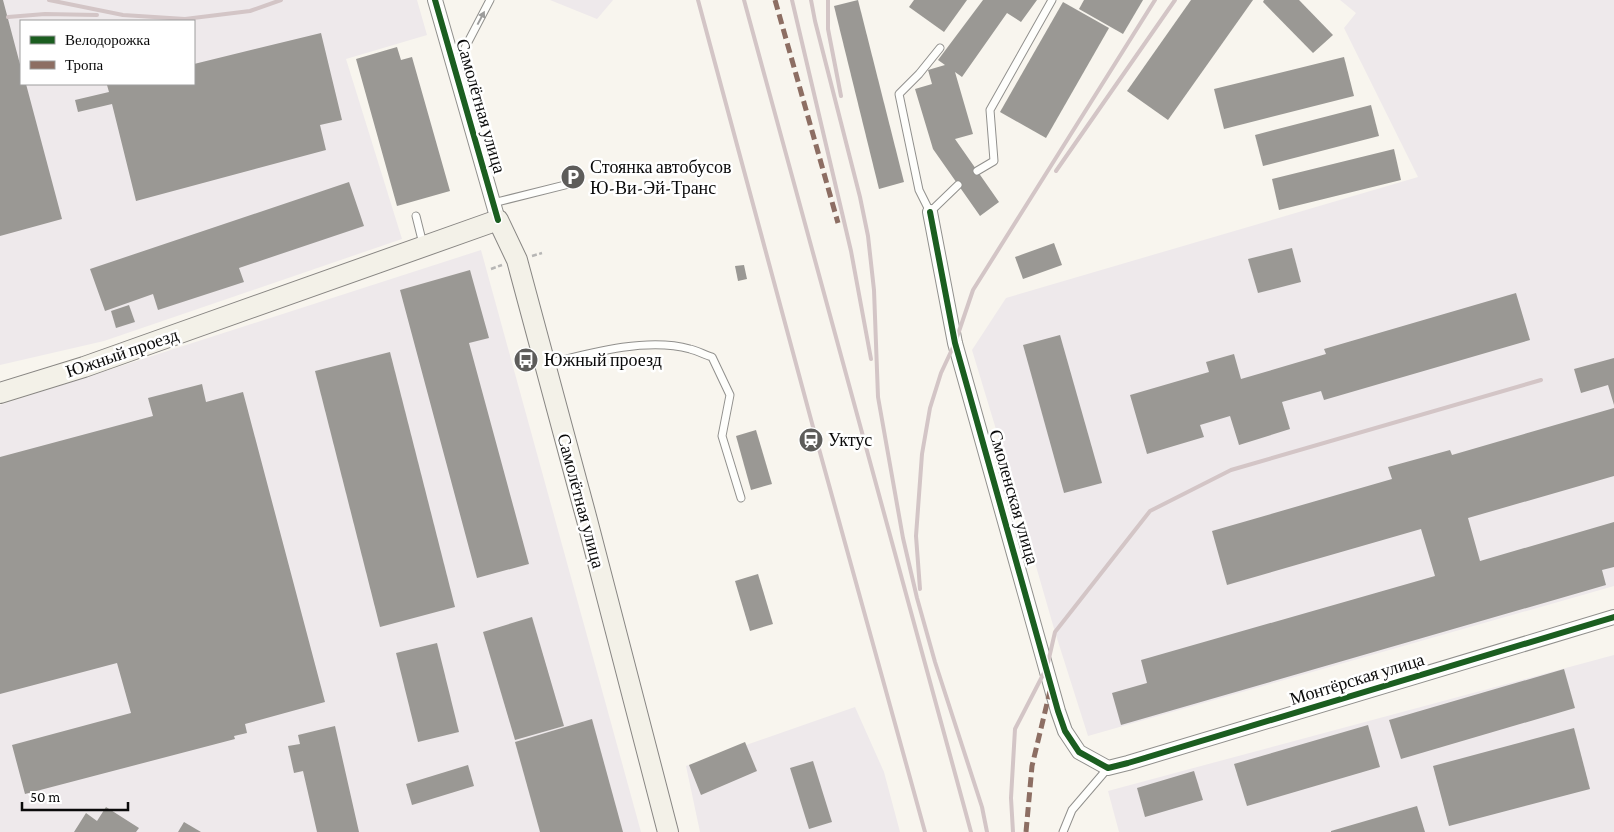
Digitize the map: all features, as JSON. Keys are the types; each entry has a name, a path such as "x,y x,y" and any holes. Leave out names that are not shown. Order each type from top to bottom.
{"main road":[{"name":"Южный проезд","path":"0,393 84,367 424,247 495,212"},
{"name":"Самолётная улица","path":"495,212 516,260 668,832"}],"street":[{"name":"Самолётная улица","path":"434,0 495,212"},
{"name":"Смоленская улица","path":"930,212 955,343 1058,712 1065,731 1079,752 1108,768"},
{"name":"Монтёрская улица","path":"1108,768 1614,617"}],"lane":[{"path":"454,67 490,0"},
{"path":"977,171 994,161 990,110 1052,0"},
{"path":"940,48 919,74 899,94 919,190 930,212 958,184"},
{"path":"495,212 577,182"},
{"path":"416,216 424,247"},
{"path":"545,364 637,346 689,349 712,357 730,395 722,436 741,498"},
{"path":"1063,832 1072,810 1108,768"}],"shaded area":[{"path":"0,0 417,0 427,35 346,59 402,239 104,341 0,365"},
{"path":"550,0 613,0 597,19"},
{"path":"1340,0 1614,0 1614,586 1088,736 1055,632 972,350 1006,298 1418,177 1344,28 1356,13"},
{"path":"481,250 641,832 0,832 0,405"},
{"path":"1614,655 1614,832 1119,832 1108,791"},
{"path":"855,707 884,772 900,832 700,832 686,766"}],"building":[{"path":"0,0 3,0 20,64 20,85 26,85 62,219 0,236"},
{"path":"858,0 904,182 879,189 834,6"},
{"path":"914,0 967,0 944,32 909,7"},
{"path":"983,0 1037,0 1021,22 1007,13 962,77 955,72 973,134 955,139 999,202 980,216 933,149 915,89 932,84 928,70 945,65 938,60"},
{"path":"1084,0 1143,0 1123,34 1079,9"},
{"path":"1191,0 1253,0 1168,120 1127,91"},
{"path":"1264,0 1299,0 1333,35 1313,53 1263,2"},
{"path":"1063,2 1109,28 1046,138 1000,112"},
{"path":"321,33 342,120 320,125 326,150 136,201 112,104 78,112 75,100 109,92 107,85 195,85 195,64"},
{"path":"397,47 401,60 412,57 450,191 397,206 356,59"},
{"path":"1344,57 1354,96 1224,129 1214,89"},
{"path":"1371,105 1379,136 1263,166 1255,135"},
{"path":"1394,149 1401,180 1279,210 1272,179"},
{"path":"349,182 364,226 239,268 244,282 158,310 153,294 105,311 90,269"},
{"path":"1054,243 1062,265 1023,279 1015,257"},
{"path":"1292,248 1301,282 1258,293 1248,259"},
{"path":"744,265 747,279 738,281 735,266"},
{"path":"470,270 489,338 469,343 529,564 477,578 400,290"},
{"path":"1516,293 1530,340 1324,400 1321,391 1282,402 1290,429 1239,445 1230,416 1200,425 1204,437 1147,454 1130,395 1209,372 1206,362 1234,354 1241,379 1326,354 1324,349"},
{"path":"129,305 135,322 116,328 111,311"},
{"path":"1060,335 1102,483 1064,493 1023,345"},
{"path":"390,352 455,607 380,627 315,371"},
{"path":"1614,358 1614,405 1608,385 1581,393 1574,369"},
{"path":"202,384 206,402 243,392 325,702 245,724 247,733 234,736 235,739 25,794 12,745 131,713 117,663 0,694 0,457 153,416 148,398"},
{"path":"1614,408 1614,476 1468,518 1480,561 1614,522 1614,567 1602,570 1606,585 1121,725 1112,693 1147,683 1141,660 1435,576 1421,529 1227,585 1212,531 1392,479 1388,467 1450,450 1452,455"},
{"path":"756,430 772,484 751,490 736,436"},
{"path":"758,574 773,624 750,631 735,581"},
{"path":"532,617 564,726 515,740 483,632"},
{"path":"437,643 459,732 418,742 396,653"},
{"path":"1564,669 1575,708 1401,759 1389,720"},
{"path":"592,719 623,832 540,832 515,742"},
{"path":"1368,725 1380,767 1247,806 1234,764"},
{"path":"335,726 359,832 317,832 303,771 294,773 288,746 300,744 298,735"},
{"path":"1574,728 1590,789 1449,826 1433,766"},
{"path":"745,742 757,771 701,795 689,765"},
{"path":"813,761 832,822 809,829 790,768"},
{"path":"468,765 474,786 412,805 406,784"},
{"path":"1194,771 1203,800 1145,817 1137,788"},
{"path":"1417,806 1425,832 1331,832 1331,831"},
{"path":"106,807 139,828 136,832 74,832 86,813 97,821"},
{"path":"184,822 201,832 178,832"}],"railway":[{"path":"49,0 123,15 185,19 250,11 281,0"},
{"path":"698,0 925,832"},
{"path":"744,0 971,832"},
{"path":"792,0 851,251 871,359"},
{"path":"811,0 868,236 874,290 878,397 903,538 935,662 982,807 987,832"},
{"path":"828,0 828,29 841,96"},
{"path":"920,589 916,536 922,454 930,408 941,373 955,343 973,290 1155,0"},
{"path":"1056,171 1175,0"},
{"path":"8,17 45,14 97,15"},
{"path":"1013,832 1011,798 1015,729 1047,667 1055,632 1150,511 1231,470 1541,380"}],"marked path":[{"path":"775,0 838,223"},
{"path":"1026,832 1032,766 1050,691"}],"cycle path":[{"path":"435,0 498,220"},
{"path":"930,212 955,343 1058,711 1065,731 1079,752 1108,768 1128,763 1614,617"}],"place":[{"name":"Стоянка автобусов Ю-Ви-Эй-Транс","path":"573,177"},
{"name":"Южный проезд","path":"526,360"},
{"name":"Уктус","path":"811,440"}]}
